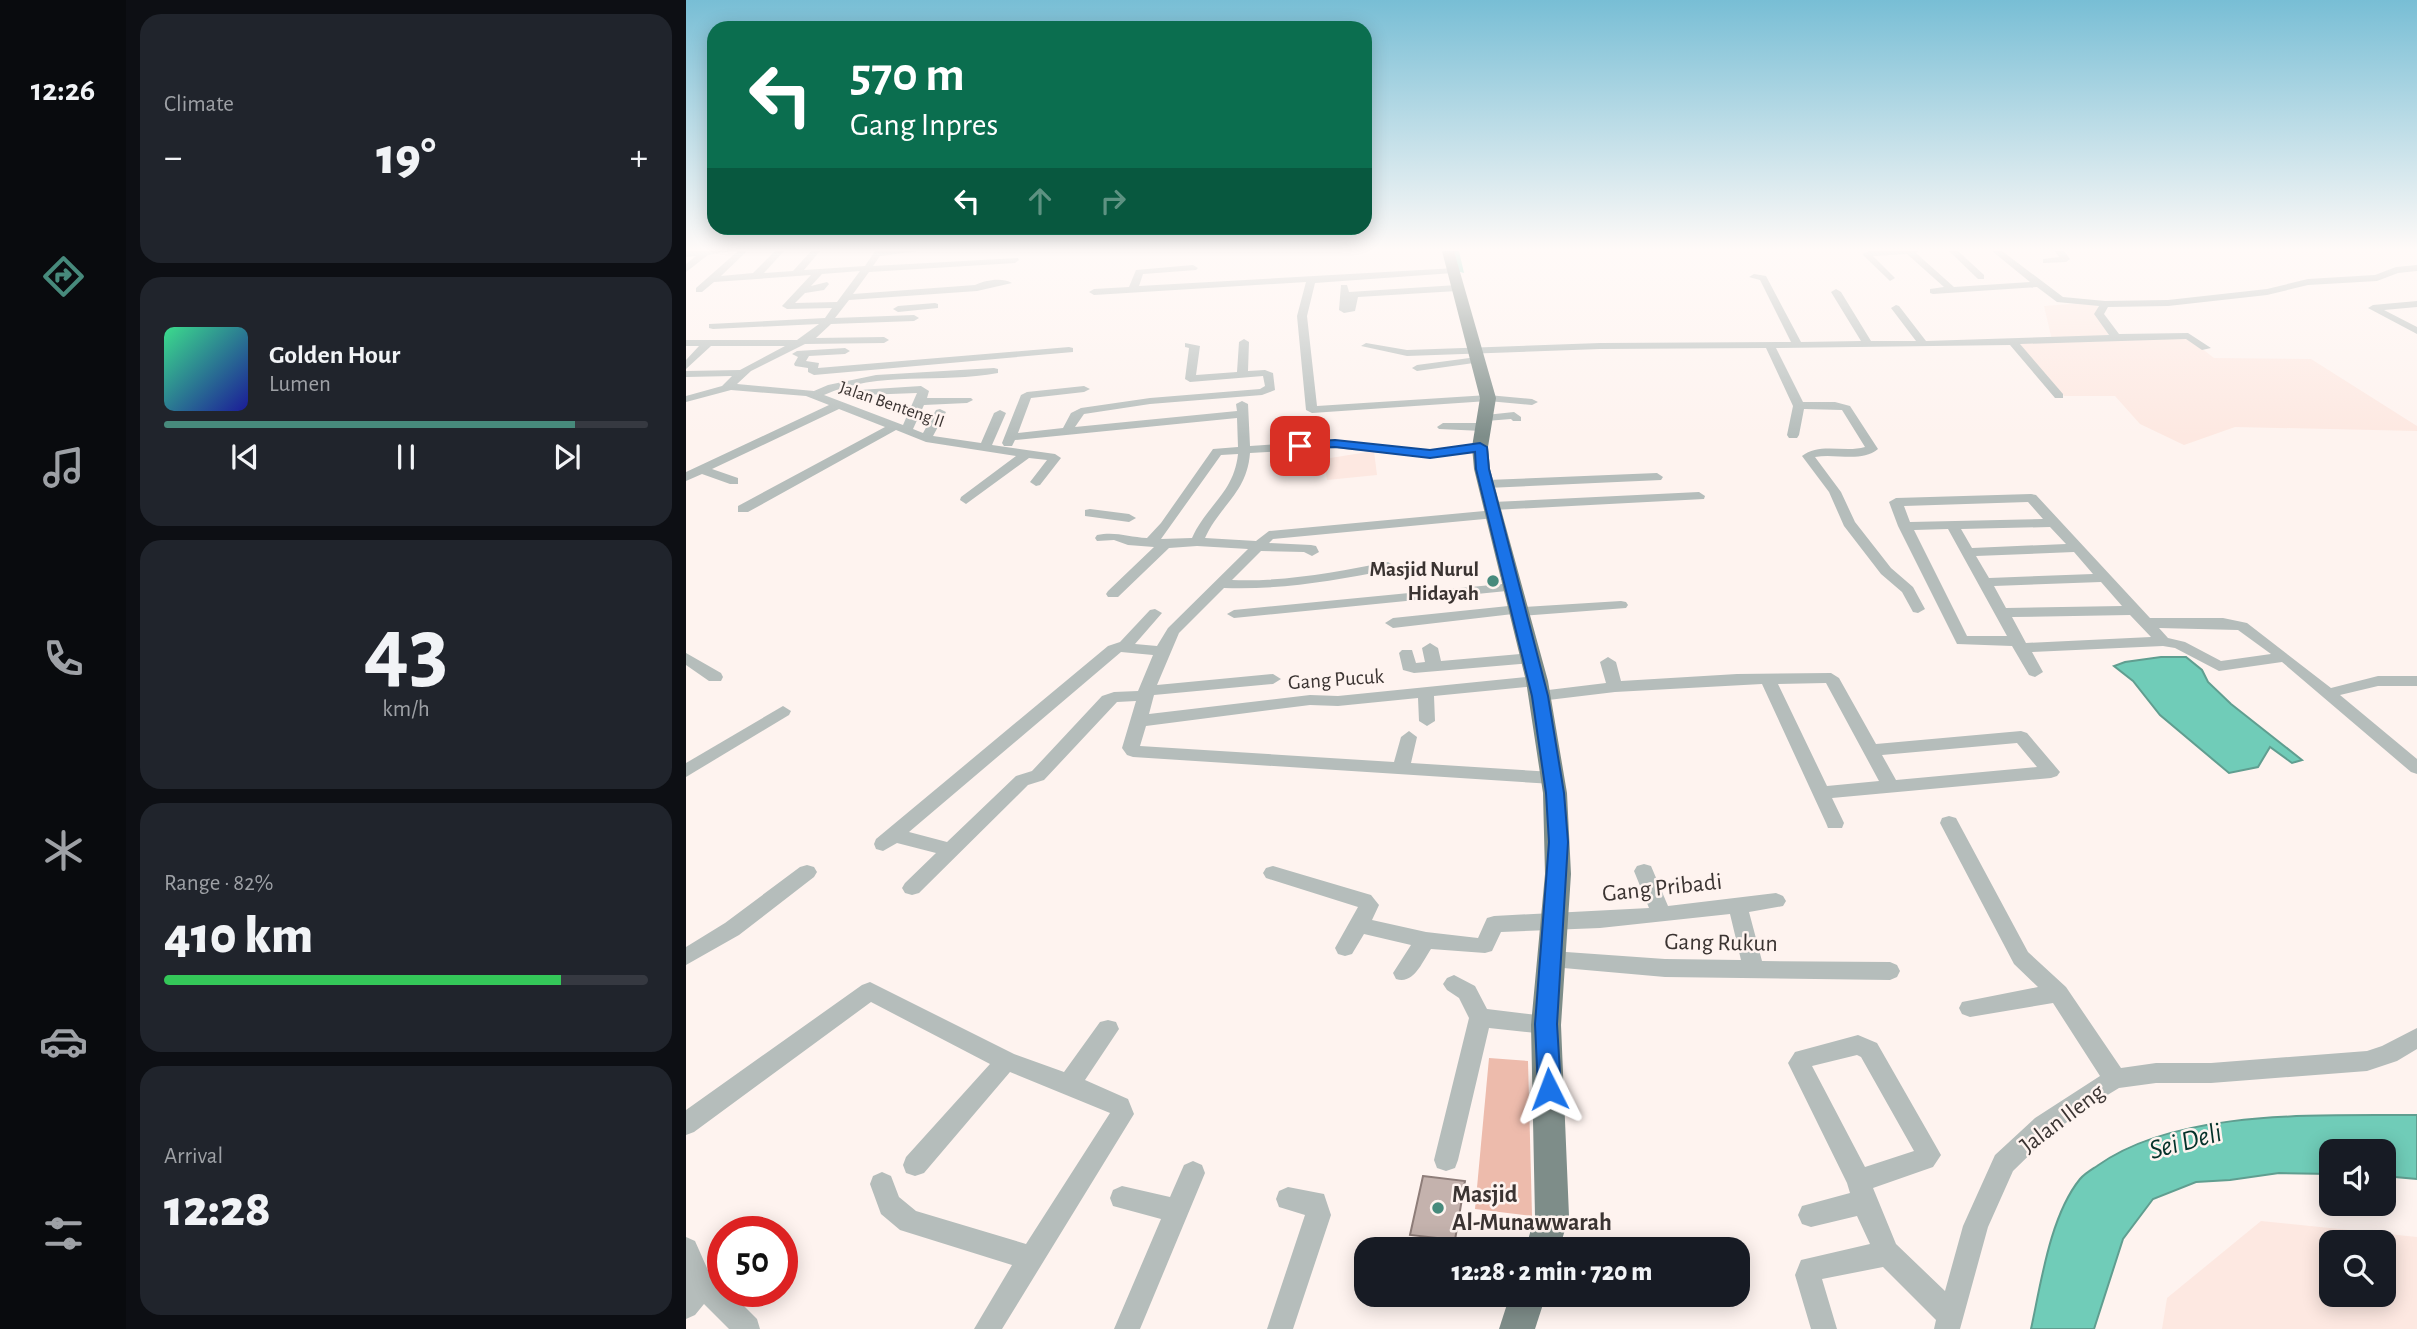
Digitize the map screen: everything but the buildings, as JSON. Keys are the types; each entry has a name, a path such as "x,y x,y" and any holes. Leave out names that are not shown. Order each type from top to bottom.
{"main road":[{"path":"1464,313 1476,354 1486,412 1480,447 1536,678 1553,778 1559,842 1546,1024 1552,1216 1546,1237"},
{"path":"1517,1329 1524,1307"}],"street":[{"path":"750,342 780,313"},
{"path":"713,326 771,323 793,313"},
{"path":"686,374 740,373 804,342 819,331 834,313"},
{"path":"906,313 914,318"},
{"path":"1303,313 1312,410 1486,412"},
{"path":"1781,313 1797,344"},
{"path":"1849,313 1867,343"},
{"path":"1900,313 1923,344"},
{"path":"2100,313 2115,337"},
{"path":"2381,313 2417,331"},
{"path":"2396,322 2417,320"},
{"path":"2132,324 2143,337"},
{"path":"819,331 859,328"},
{"path":"1366,346 1408,353 1476,354 1600,346 1923,344 2191,337 2206,348"},
{"path":"686,343 884,340"},
{"path":"804,342 799,364 815,365 811,370 814,372 1069,350"},
{"path":"804,342 845,351"},
{"path":"1242,374 1244,342"},
{"path":"2013,342 2059,396"},
{"path":"1838,343 1844,356"},
{"path":"686,366 707,344"},
{"path":"1769,344 1799,407 1793,435"},
{"path":"1068,432 1074,415 1079,411 1150,401 1262,392 1270,388 1269,374 1190,379 1195,346 1189,345"},
{"path":"1417,368 1476,354"},
{"path":"815,395 831,386 907,373 994,371"},
{"path":"690,402 729,386 740,373"},
{"name":"Jalan Benteng II","path":"729,386 815,395 836,406 926,438 1055,458 1036,482"},
{"path":"1003,451 1012,437 1027,395 1084,389"},
{"path":"743,509 901,428 920,402 923,391 863,392"},
{"path":"1197,542 1215,507 1234,487 1245,449 1242,393"},
{"path":"920,402 967,400"},
{"path":"1443,427 1486,412 1532,402"},
{"path":"1799,407 1835,405 1846,408 1872,449 1863,452 1816,452 1808,456 1835,492 1849,523 1886,571 1908,590 1918,609"},
{"path":"686,477 754,450 836,406"},
{"path":"1462,414 1462,408 1514,415 1517,419"},
{"path":"926,438 940,412"},
{"path":"985,448 1000,413"},
{"path":"1012,437 1243,414"},
{"path":"1113,593 1159,542 1166,526 1214,454 1245,449 1335,444 1430,454 1480,447"},
{"path":"966,500 1026,454"},
{"path":"702,470 734,481"},
{"path":"1487,484 1657,477"},
{"path":"1553,778 1133,751 1131,748 1145,693 1161,651 1173,631 1272,534 1494,510 1699,496"},
{"path":"2163,641 2034,500 2027,497 1896,502 1905,526 1962,641 2019,645 2163,641 2180,645 2218,666 2285,657"},
{"path":"1139,506 1109,537 1128,541 1304,548 1311,549 1312,552"},
{"path":"1090,513 1129,518"},
{"path":"1905,526 2054,523"},
{"path":"1952,525 2035,673"},
{"path":"1968,552 2078,548"},
{"path":"1222,584 1255,585 1328,578 1356,570 1388,566"},
{"path":"1984,582 2105,578"},
{"path":"1393,623 1516,603"},
{"path":"1234,614 1516,603 1620,605"},
{"path":"2001,613 2134,610"},
{"path":"1124,647 1154,612"},
{"path":"2146,623 2235,625 2285,657 2417,768"},
{"path":"2264,629 2417,755"},
{"path":"950,850 888,839 1113,649 1124,647 1161,651"},
{"path":"1430,648 1434,666"},
{"path":"1407,653 1409,667 1434,666 1615,687 1824,677 1834,680 1891,787"},
{"path":"686,658 715,677"},
{"path":"1608,662 1615,687"},
{"name":"Gang Pucuk","path":"1139,721 1310,700 1338,701 1426,693 1536,678"},
{"path":"1767,678 1835,823"},
{"path":"912,888 1022,780 1038,776 1109,699 1273,679"},
{"path":"2337,690 2378,681 2417,681"},
{"path":"1426,693 1427,722"},
{"path":"686,771 783,711"},
{"path":"1401,769 1409,737"},
{"path":"1821,793 2051,772 2021,737 1873,750"},
{"path":"1949,823 2021,958 2058,993 2115,1079"},
{"path":"1644,871 1662,915"},
{"path":"686,957 732,929 807,872"},
{"path":"1273,873 1364,900 1369,905 1345,948"},
{"name":"Gang Pribadi","path":"1426,940 1486,945 1494,923 1554,924 1662,915 1776,901"},
{"path":"1738,906 1755,971"},
{"path":"1359,925 1426,940 1403,973"},
{"name":"Gang Rukun","path":"1552,959 1665,968 1890,971"},
{"path":"1446,1160 1479,1018 1467,992 1454,984"},
{"path":"686,1124 870,991 1006,1061 1120,1106 1122,1114 987,1329"},
{"path":"1970,1008 2058,993"},
{"path":"1479,1018 1546,1024"},
{"path":"1069,1084 1108,1029"},
{"name":"Jalan Ileng","path":"1949,1322 1976,1226 2004,1163 2043,1126 2115,1079 2156,1073 2211,1073 2367,1061 2389,1054 2417,1037"},
{"path":"1811,1215 1862,1192 1928,1155 1869,1050 1858,1045 1802,1059 1799,1063 1862,1192 1887,1253 1949,1322"},
{"path":"915,1165 1006,1061"},
{"path":"1127,1329 1193,1173"},
{"path":"882,1184 890,1205 909,1221 1030,1258"},
{"path":"1122,1198 1177,1211"},
{"path":"1280,1329 1318,1215 1315,1203 1288,1199"},
{"path":"686,1250 707,1290"},
{"path":"1824,1329 1808,1275 1811,1269 1887,1253"},
{"path":"722,1307 747,1329"}],"shaded area":[{"path":"2046,313 2100,313 2109,337 2052,340"},
{"path":"2187,337 2214,358 2311,359 2417,426 2417,431 2235,427 2184,445 2140,424 2115,396 2064,396 2017,343"},
{"path":"1374,451 1377,475 1327,480 1324,459"},
{"path":"1489,1058 1528,1061 1532,1216 1475,1209"},
{"path":"2261,1221 2349,1230 2319,1230 2319,1307 2396,1307 2396,1235 2417,1237 2417,1329 2162,1329 2167,1298"}],"water":[{"path":"2161,657 2186,657 2202,670 2208,682 2231,704 2302,760 2292,763 2270,747 2258,767 2229,773 2160,715 2133,681 2114,666"},
{"name":"Sei Deli","path":"2417,1115 2417,1179 2396,1177 2396,1139 2319,1139 2319,1174 2279,1173 2196,1182 2153,1199 2123,1239 2094,1329 2031,1329 2048,1251 2061,1212 2080,1179 2097,1166 2130,1147 2168,1134 2208,1125 2251,1119"}],"place":[{"name":"Masjid Nurul Hidayah","path":"1493,581"},
{"name":"Masjid Al-Munawwarah","path":"1438,1208"}],"route":[{"path":"1300,446 1335,444 1430,454 1480,447 1482,469 1540,696 1555,793 1559,842 1546,1024 1549,1089"}]}
